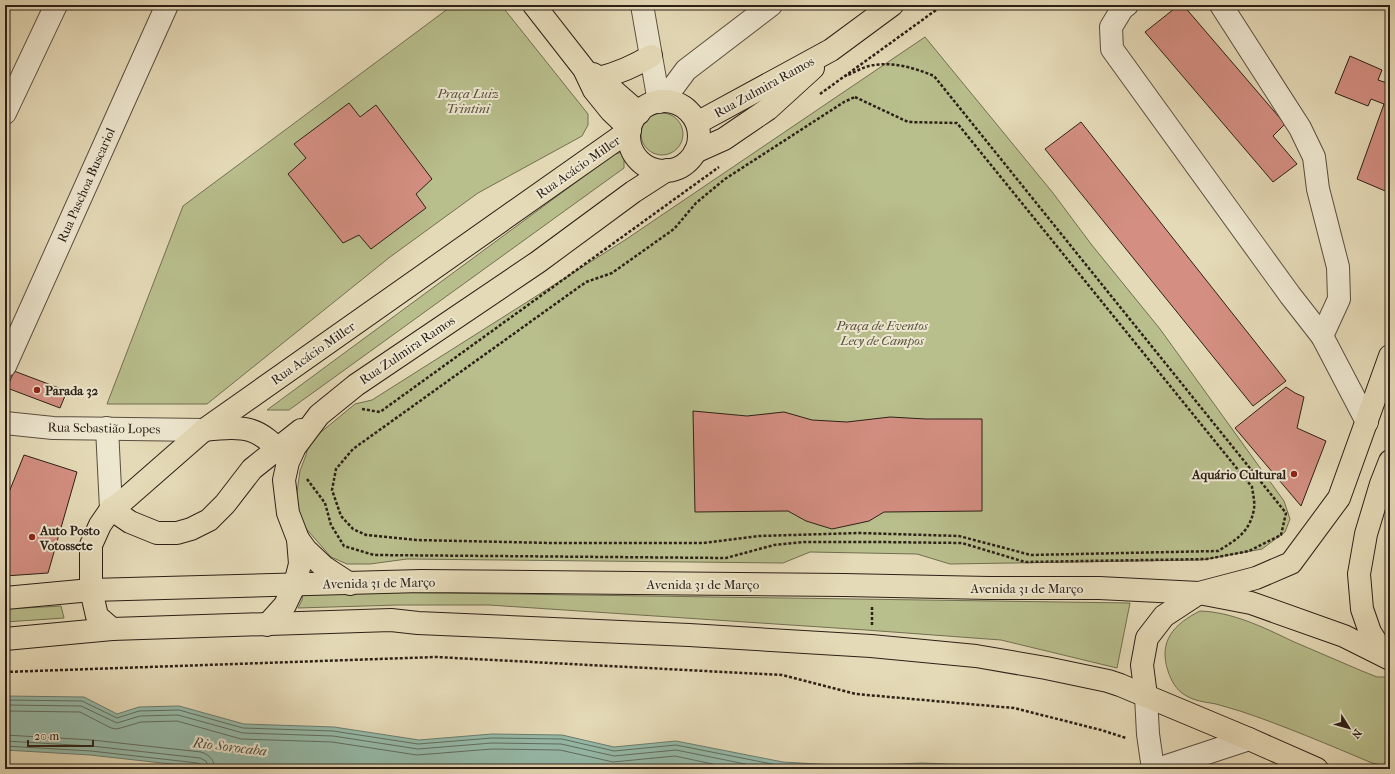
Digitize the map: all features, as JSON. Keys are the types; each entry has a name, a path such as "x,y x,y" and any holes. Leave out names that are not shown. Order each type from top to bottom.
{"main road":[{"path":"534,5 591,73 594,90 611,111 633,124"},
{"name":"Rua Zulmira Ramos","path":"697,123 831,50 892,5"},
{"name":"Rua Zulmira Ramos","path":"695,152 724,139 768,109 808,74 831,50"},
{"path":"591,73 615,74 632,68 651,56"},
{"path":"661,101 674,102 684,107 697,123 699,138 695,152 687,163 677,168 656,170 646,166 638,159 633,150 630,141 633,124 648,105 661,101"},
{"name":"Rua Acácio Miller","path":"112,629 97,616 91,590 92,545 100,525 111,509 124,500 204,430 633,124"},
{"name":"Rua Zulmira Ramos","path":"111,509 130,522 157,533 177,533 191,529 209,520 225,504 252,469 282,455 319,415 356,385 538,262 633,192 666,170"},
{"path":"1146,696 1142,665 1146,638 1164,616 1199,593 1256,578 1291,563 1339,498 1390,356"},
{"path":"204,430 230,427 251,429 267,438 282,455 288,513 298,539 306,550 324,567 350,584"},
{"path":"1387,658 1370,632 1362,609 1359,574 1366,534 1386,485 1390,461"},
{"path":"267,625 285,605 295,584 300,564 298,539"},
{"name":"Avenida 31 de Março","path":"5,598 91,590 421,581 1099,588 1199,593 1251,603 1344,636 1387,658"},
{"path":"5,639 112,629 391,620 871,646 976,656 1046,668 1108,681 1249,739 1317,769"}],"street":[{"path":"5,114 56,5"},
{"name":"Rua Paschoa Buscariol","path":"5,366 167,5"},
{"path":"642,5 661,101"},
{"path":"661,101 686,70 772,5"},
{"path":"1127,5 1122,9 1111,27 1112,49 1290,295 1322,336 1367,422"},
{"path":"1221,5 1300,128 1314,157 1318,189 1338,267 1339,300 1322,336"},
{"name":"Rua Sebastião Lopes","path":"5,424 53,428 204,430"},
{"path":"107,428 111,509"},
{"path":"1146,696 1148,734 1153,769"},
{"path":"1158,769 1191,765 1249,739"}],"path":[{"path":"819,95 943,5"},
{"path":"306,478 325,503 331,525 344,546 374,555 726,558 774,545 804,542 887,542 962,543 1025,562 1200,559 1249,551 1281,535 1286,513 934,76 920,70 898,65 873,65 845,76"},
{"path":"855,97 908,122 957,123 1252,487 1254,509 1247,529 1236,541 1218,551 1031,555 959,536 859,533 759,536 703,543 552,543 416,540 373,536 366,535 352,529 341,516 332,490 336,469 353,449 586,282 612,273 674,229 696,203 725,180 844,102 855,97"},
{"path":"358,408 380,412 722,165"},
{"path":"871,646 873,586"},
{"path":"5,672 436,657 782,675 856,694 1014,708 1101,730 1126,739"}],"green space":[{"name":"Praça Luiz Trintini","path":"453,5 501,5 588,114 588,125 582,136 478,193 390,257 207,404 107,404 183,206"},
{"name":"Praça de Eventos Lecy de Campos","path":"925,37 1053,193 1091,244 1160,329 1284,501 1290,519 1285,532 1262,549 1202,560 950,564 917,554 810,552 783,563 407,559 370,564 347,564 331,557 302,524 296,499 300,471 309,442 355,404 372,400 625,240"},
{"path":"658,113 666,113 674,116 680,122 683,134 680,146 674,152 666,155 658,155 650,152 644,146 641,138 641,130 644,122 650,116"},
{"path":"624,151 624,168 289,410 267,410 613,155"},
{"path":"303,591 1130,603 1117,668 1001,640 866,630 489,605 398,605 298,608 302,600"},
{"path":"61,606 64,618 5,622 5,609"},
{"path":"1200,611 1236,617 1377,677 1390,677 1390,765 1386,766 1372,763 1274,723 1240,711 1196,700 1182,693 1174,684 1168,671 1165,660 1165,651 1170,635 1176,628"}],"water":[{"name":"Rio Sorocaba","path":"5,696 84,697 117,714 139,707 179,706 244,724 334,727 419,740 492,734 562,735 614,747 676,741 783,762 851,766 922,763 1001,766 1005,769 216,769 90,755 5,750"}],"building":[{"path":"1179,5 1183,5 1285,124 1273,136 1297,164 1273,182 1145,32"},
{"path":"1350,56 1382,70 1378,80 1390,84 1390,193 1357,179 1384,104 1371,99 1368,106 1335,93"},
{"path":"349,103 360,117 376,105 432,179 416,194 426,208 371,249 359,235 343,243 288,174 306,158 294,144"},
{"path":"1081,122 1286,381 1253,406 1045,149"},
{"name":"Parada 32","path":"14,371 67,391 60,408 7,388"},
{"name":"Aquário Cultural","path":"1286,387 1304,397 1297,428 1326,441 1301,506 1235,428"},
{"path":"693,411 747,416 784,412 812,420 847,422 890,417 926,419 982,419 982,511 884,512 869,521 832,529 806,521 788,511 695,512"},
{"name":"Auto Posto Votossete","path":"24,455 77,472 48,573 5,576 5,502"}],"place":[{"name":"Parada 32","path":"37,390"},
{"name":"Aquário Cultural","path":"1294,474"},
{"name":"Auto Posto Votossete","path":"32,537"}]}
